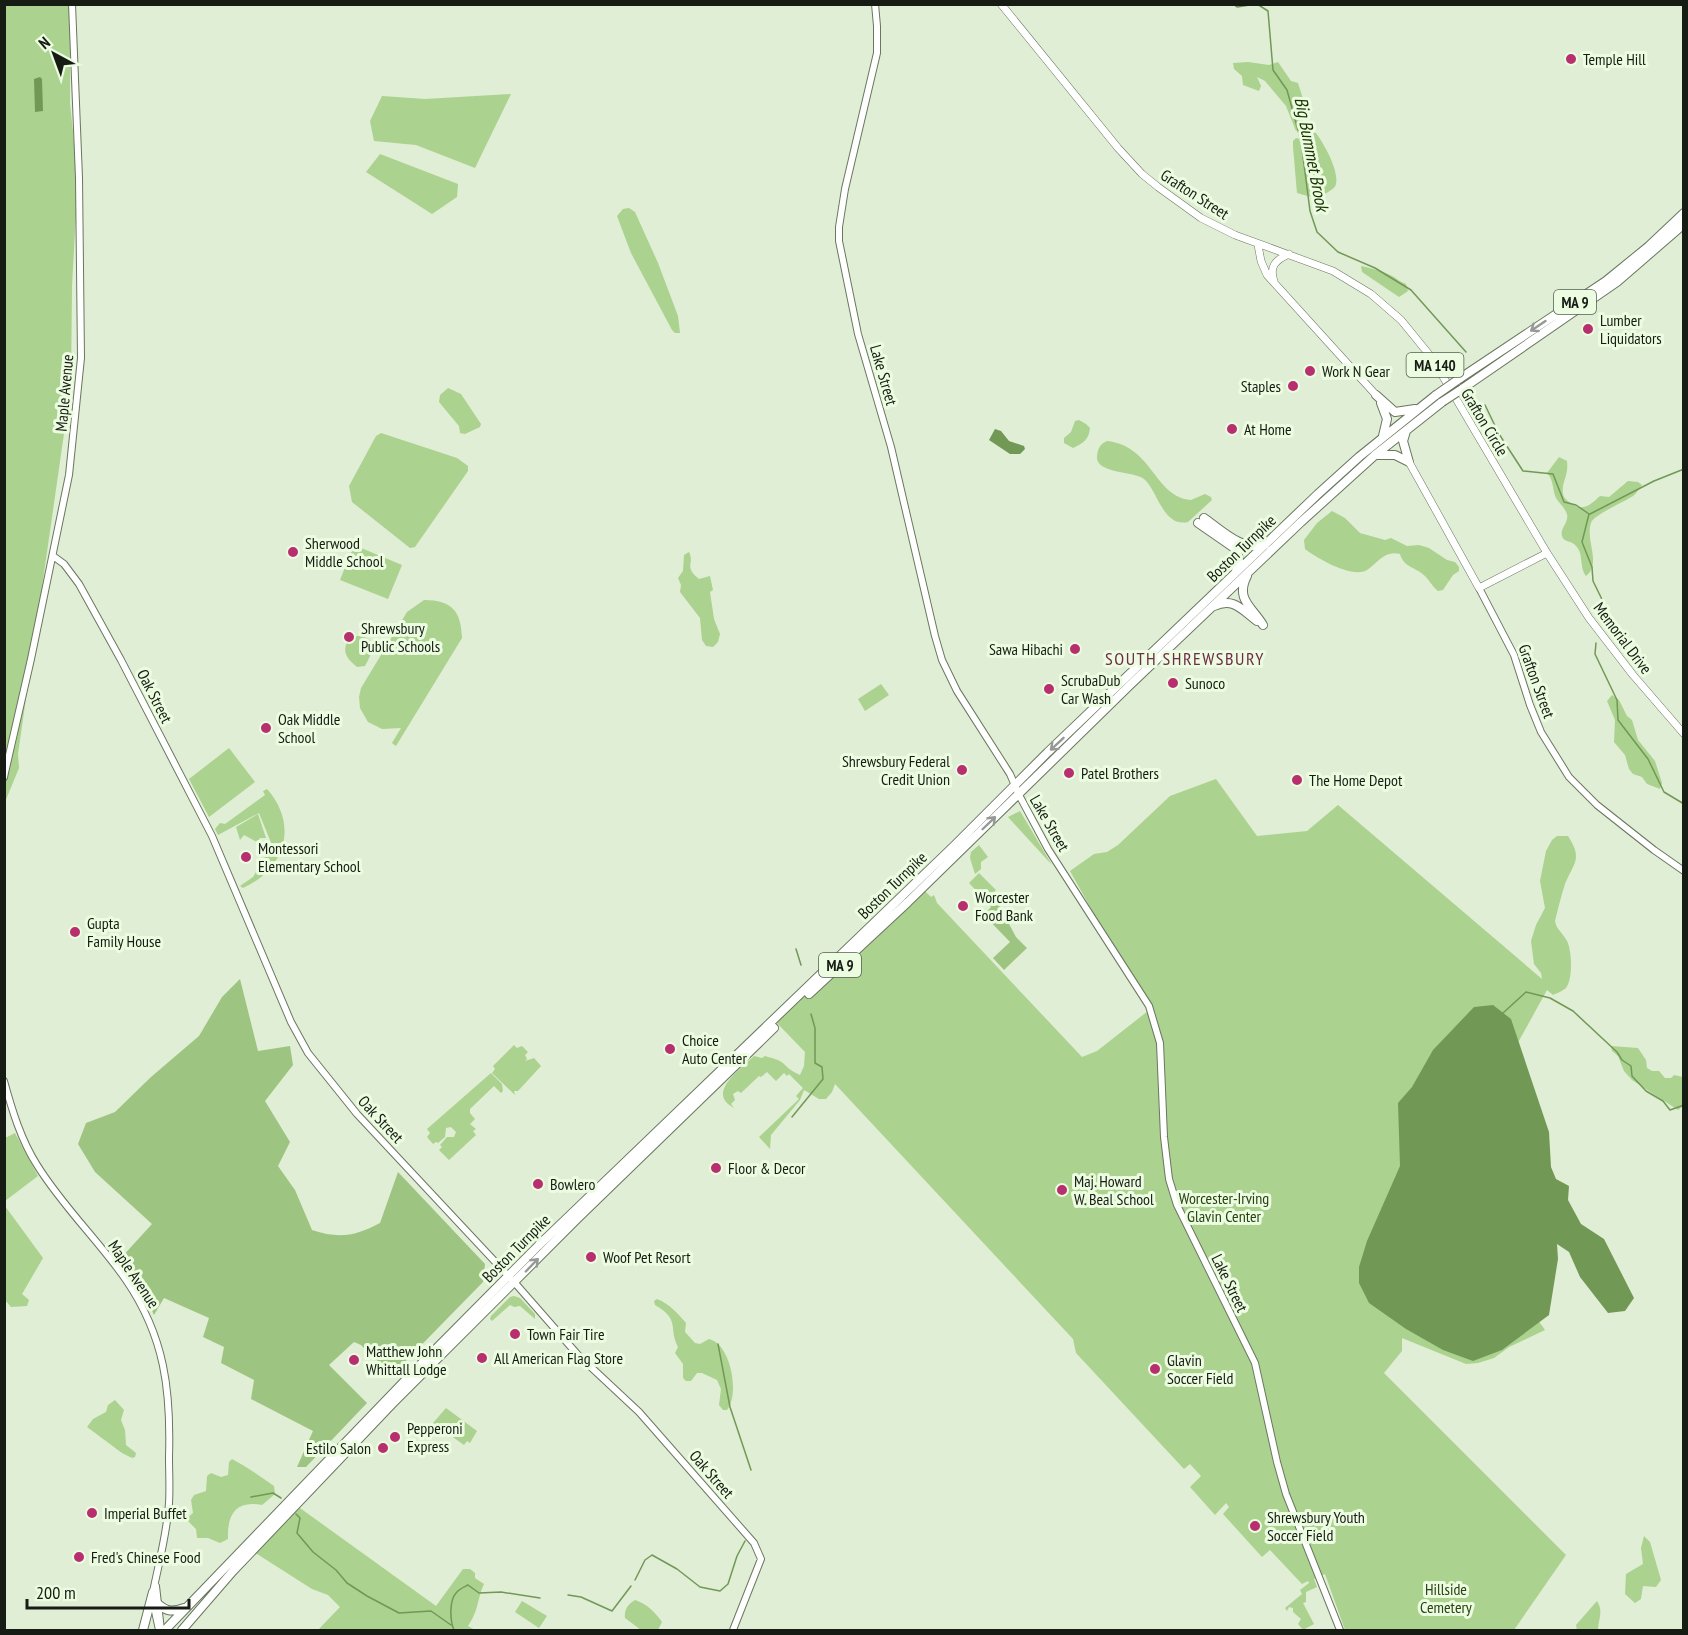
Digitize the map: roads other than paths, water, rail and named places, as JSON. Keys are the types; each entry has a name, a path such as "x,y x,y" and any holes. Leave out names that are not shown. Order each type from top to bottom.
{"highway":[{"name":"Boston Turnpike","path":"182,1630 233,1571 351,1447 640,1158 1019,795 1210,607 1459,379 1611,277 1649,246 1683,213"},
{"name":"Boston Turnpike","path":"162,1630 187,1607 508,1276 954,846 1015,784 1343,472 1418,408 1462,389 1612,286 1646,259 1683,224"},
{"path":"1376,395 1395,412 1407,412 1418,408"},
{"path":"1376,395 1385,410 1387,419 1381,438"},
{"path":"1409,427 1403,439 1409,462"},
{"path":"1375,455 1393,454 1409,462"},
{"path":"1235,574 1239,561 1236,550 1201,521 1243,544 1255,547 1265,545"},
{"path":"1210,607 1234,603 1263,625 1242,593 1243,584 1251,570"},
{"path":"143,1630 153,1592"},
{"path":"158,1604 165,1610 172,1611 187,1607"}],"main road":[{"name":"Grafton Street","path":"1001,4 1118,148 1142,174 1201,218 1258,245"},
{"name":"Grafton Circle","path":"1258,245 1325,267 1348,279 1371,294 1401,320 1432,358 1548,553"},
{"path":"1258,245 1262,267 1274,284 1376,395"},
{"path":"1274,284 1272,267 1280,258 1289,254"},
{"name":"Grafton Street","path":"1409,462 1479,588"},
{"path":"1479,588 1548,553"},
{"name":"Memorial Drive","path":"1548,553 1584,610 1618,657 1683,734"}],"street":[{"name":"Maple Avenue","path":"4,777 70,468 82,347 79,173 72,4"},
{"name":"Lake Street","path":"874,4 877,26 876,53 845,189 839,240 858,334 891,447 935,636 942,660 957,691 1010,774 1048,849 1150,1008 1160,1043 1164,1137 1169,1179 1177,1205 1255,1363 1277,1462 1287,1494 1340,1630"},
{"name":"Oak Street","path":"52,556 66,566 81,587 191,795 216,845 301,1042 324,1076 515,1283 578,1355 639,1412 753,1543 761,1559 733,1630"},
{"name":"Grafton Street","path":"1479,588 1514,655 1530,705 1542,732 1569,777 1600,807 1683,872"},
{"name":"Maple Avenue","path":"4,1081 18,1126 33,1158 51,1186 126,1280 145,1313 159,1346 168,1385 170,1420 169,1502 153,1592 154,1610 162,1630"},
{"name":"Maple Avenue","path":"156,1576 162,1630"}],"waterway":[{"name":"Big Bummet Brook","path":"1233,4 1237,7 1256,4"},
{"name":"Big Bummet Brook","path":"1257,4 1268,11 1273,70 1287,90 1301,141 1310,211 1317,232 1338,252 1375,268 1411,290 1466,352"},
{"name":"Big Bummet Brook","path":"1485,405 1499,434 1523,471 1553,474 1564,502 1576,505 1589,514 1582,542 1592,567 1593,581 1614,624"},
{"path":"1590,514 1654,481 1684,469"},
{"name":"Big Bummet Brook","path":"1596,643 1595,654 1617,700 1618,720 1648,759 1664,792 1684,804"},
{"path":"796,949 801,965"},
{"path":"1503,1013 1526,992 1550,998 1573,1011 1617,1052 1622,1060 1631,1066 1632,1076 1646,1091 1663,1101 1670,1110 1684,1105"},
{"path":"792,1117 823,1079 822,1067 815,1063 815,1028 811,1014"},
{"path":"718,1344 730,1407 751,1470"},
{"path":"251,1497 273,1493 281,1498"},
{"path":"296,1514 300,1518 297,1533 313,1552 336,1570 347,1583 399,1613 431,1611 451,1625"},
{"path":"635,1580 645,1560 652,1555 677,1569 700,1587 720,1591 728,1584 737,1556 745,1541"},
{"path":"454,1630 451,1616 452,1601 457,1592 468,1585 479,1593 501,1592 540,1598"},
{"path":"568,1595 581,1597 612,1611 631,1586"}],"place":[{"name":"Temple Hill","path":"1571,59"},
{"name":"Lumber Liquidators","path":"1588,329"},
{"name":"Work N Gear","path":"1310,371"},
{"name":"Staples","path":"1293,386"},
{"name":"At Home","path":"1232,429"},
{"name":"Sherwood Middle School","path":"293,552"},
{"name":"Shrewsbury Public Schools","path":"349,637"},
{"name":"Sawa Hibachi","path":"1075,649"},
{"name":"Sunoco","path":"1173,683"},
{"name":"ScrubaDub Car Wash","path":"1049,689"},
{"name":"Oak Middle School","path":"266,728"},
{"name":"Shrewsbury Federal Credit Union","path":"962,770"},
{"name":"Patel Brothers","path":"1069,773"},
{"name":"The Home Depot","path":"1297,780"},
{"name":"Montessori Elementary School","path":"246,857"},
{"name":"Worcester Food Bank","path":"963,906"},
{"name":"Gupta Family House","path":"75,932"},
{"name":"Choice Auto Center","path":"670,1049"},
{"name":"Floor & Decor","path":"716,1168"},
{"name":"Bowlero","path":"538,1184"},
{"name":"Maj. Howard W. Beal School","path":"1062,1190"},
{"name":"Woof Pet Resort","path":"591,1257"},
{"name":"Town Fair Tire","path":"515,1334"},
{"name":"All American Flag Store","path":"482,1358"},
{"name":"Matthew John Whittall Lodge","path":"354,1360"},
{"name":"Glavin Soccer Field","path":"1155,1369"},
{"name":"Pepperoni Express","path":"395,1437"},
{"name":"Estilo Salon","path":"383,1448"},
{"name":"Imperial Buffet","path":"92,1513"},
{"name":"Shrewsbury Youth Soccer Field","path":"1255,1526"},
{"name":"Fred's Chinese Food","path":"79,1557"}],"district":[{"name":"SOUTH SHREWSBURY","path":"1185,658"}],"park label":[{"name":"Worcester-Irving Glavin Center","path":"1224,1207"},
{"name":"Hillside Cemetery","path":"1446,1598"}]}
